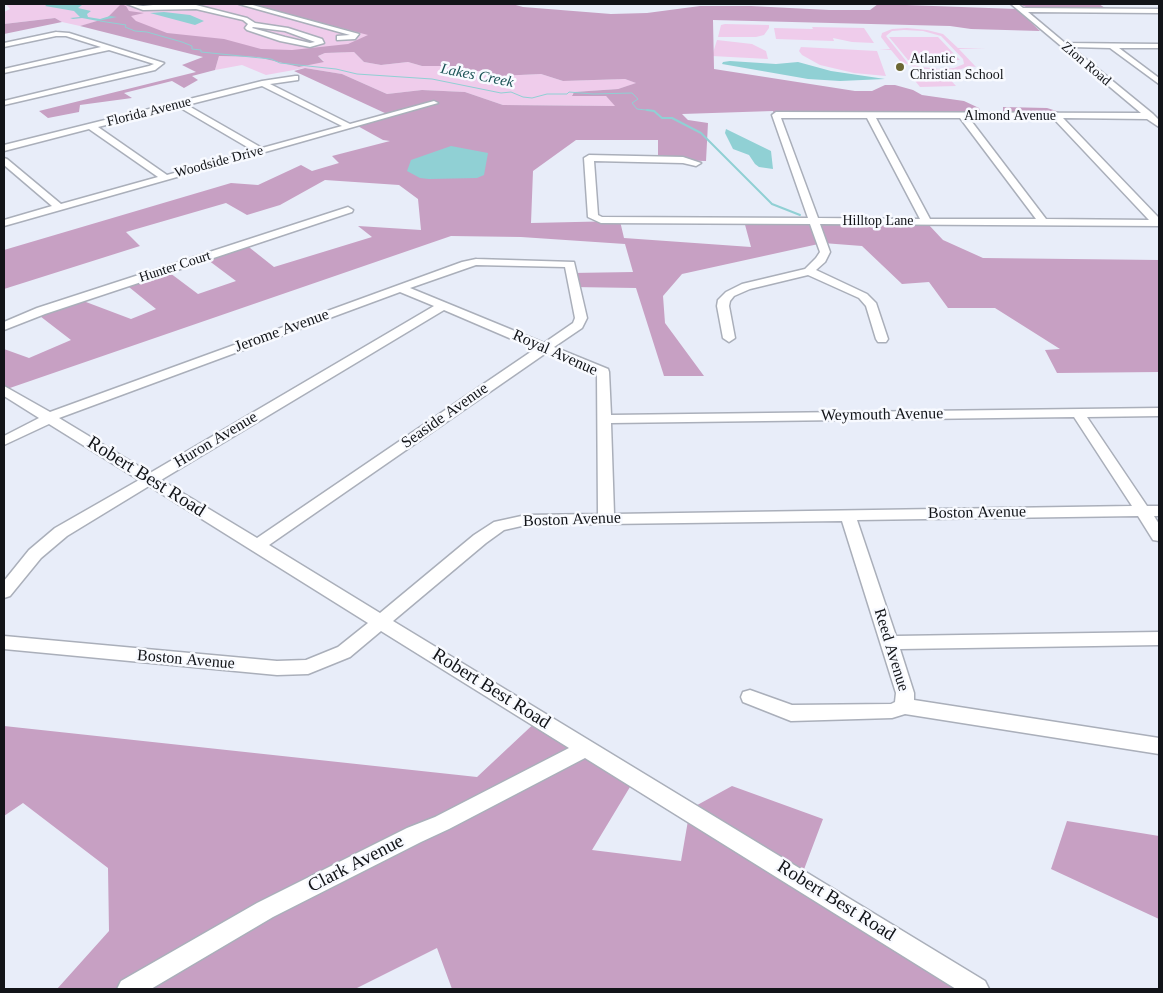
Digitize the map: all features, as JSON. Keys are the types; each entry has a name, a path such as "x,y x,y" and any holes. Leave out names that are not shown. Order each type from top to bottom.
{"street":[{"path":"130,4 140,8 193,7 226,15 287,15"},
{"path":"155,7 177,4"},
{"path":"210,4 242,15 253,25 283,28 319,41 334,41 352,37 355,34 242,4"},
{"name":"Zion Road","path":"1014,4 1156,121"},
{"path":"242,15 256,8"},
{"path":"1021,10 1159,11"},
{"path":"263,16 274,12"},
{"path":"287,15 274,21 253,25 248,28 308,45 318,44 319,41"},
{"path":"263,16 274,21 309,29 334,41"},
{"path":"276,36 323,24"},
{"path":"4,45 62,34 160,64 4,103"},
{"path":"1064,45 1159,46"},
{"path":"1111,45 1159,82"},
{"path":"4,71 109,48"},
{"name":"Florida Avenue","path":"4,148 262,83 295,78"},
{"path":"262,83 348,126"},
{"name":"Woodside Drive","path":"4,223 434,103"},
{"path":"180,104 261,151"},
{"path":"729,338 723,306 724,300 730,294 746,286 809,271 821,260 825,252 776,115 764,115"},
{"name":"Almond Avenue","path":"776,115 1056,116 1156,121"},
{"path":"870,115 926,221"},
{"path":"963,116 1043,222"},
{"path":"1056,116 1159,223"},
{"path":"90,126 164,177"},
{"name":"Hilltop Lane","path":"696,163 683,160 589,158 593,216 597,220 1159,223"},
{"path":"4,161 59,207"},
{"name":"Hunter Court","path":"4,326 41,311 348,210"},
{"name":"Jerome Avenue","path":"4,441 50,417 472,263 568,263"},
{"name":"Seaside Avenue","path":"258,545 581,321 572,267 568,263"},
{"path":"809,271 864,296 874,310 882,339"},
{"name":"Royal Avenue","path":"400,288 603,372 606,518"},
{"name":"Huron Avenue","path":"4,592 27,563 52,538 443,306"},
{"name":"Robert Best Road","path":"4,390 977,989"},
{"name":"Weymouth Avenue","path":"604,419 1159,412"},
{"path":"1078,413 1159,536"},
{"name":"Boston Avenue","path":"4,643 297,668 319,664 334,658 382,622 480,539 499,526 526,520 1159,511"},
{"name":"Reed Avenue","path":"848,515 905,693 904,706 1159,746"},
{"path":"889,643 1159,638"},
{"path":"750,697 791,713 892,711 904,706"},
{"name":"Clark Avenue","path":"129,989 265,910 414,835 442,823 587,748"}],"shaded area":[{"path":"6,4 264,4 379,32 342,48 300,52 218,47 107,19 80,26 62,22 55,18 4,24 4,12 10,9"},
{"path":"121,4 126,6 129,11 144,13 131,16 136,21 167,33 224,39 261,49 292,50 348,44 368,35 249,4 512,4 523,7 611,14 647,13 700,6 870,10 878,4 1017,9 1040,31 971,29 950,26 713,20 714,69 855,91 872,91 885,85 895,85 913,90 922,95 964,101 979,108 980,111 979,113 774,115 773,111 682,114 688,120 708,123 706,161 658,160 658,140 576,140 533,171 531,223 620,221 624,238 751,247 744,221 928,224 943,240 983,258 1159,260 1159,372 1057,373 1045,350 1060,349 995,308 948,308 929,282 902,284 862,246 823,243 682,274 663,296 665,323 704,376 664,376 636,288 573,287 571,273 633,272 625,244 521,237 451,236 4,390 4,349 29,358 71,340 36,313 78,299 131,319 156,309 124,283 166,270 198,294 236,281 204,257 245,244 274,267 372,237 358,226 421,230 418,199 399,185 325,180 280,205 247,215 226,203 126,232 140,246 4,289 4,250 231,183 258,185 301,165 312,171 339,163 332,156 390,141 383,140 354,124 387,114 294,71 305,68 342,74 387,94 422,90 465,92 503,105 615,106 606,96 572,96 574,92 618,89 636,83 625,79 563,81 541,74 498,76 483,71 461,71 458,66 422,66 408,62 381,65 364,62 354,52 325,53 318,56 324,62 299,67 257,57 219,56 215,70 192,76 198,80 184,88 172,81 124,93 132,98 80,105 79,112 48,118 39,111 196,72 182,65 203,57 80,26 107,18"},
{"path":"1018,4 1099,4 1105,8 1026,7"},
{"path":"55,18 62,22 4,34 4,24"},
{"path":"721,25 769,25 769,28 764,35 756,37 718,37"},
{"path":"812,27 864,28 874,43 852,42 833,38 834,41 776,39 774,28 813,29"},
{"path":"892,29 927,30 943,34 958,48 986,48 959,49 976,67 969,66 959,70 946,71 917,68 901,62 891,50 879,49 890,49 881,37 882,33","holes":["892,31 923,31 941,36 963,59 964,64 954,68 940,69 921,67 907,62 886,36"]},
{"path":"889,37 938,37 960,60 908,60"},
{"path":"717,40 752,44 766,51 768,59 712,56"},
{"path":"801,47 877,51 886,76 854,73 820,65 802,55 799,51"},
{"path":"354,52 364,62 381,65 408,62 422,66 459,66 461,71 483,71 498,76 541,74 563,81 625,79 637,83 618,89 574,92 572,95 606,96 616,106 503,105 465,92 422,90 387,94 342,74 305,68 266,75 242,65 215,70 219,56 257,57 299,67 324,61 318,56 325,53"},
{"path":"947,76 956,86 920,87 912,77"},
{"path":"1003,107 1047,108 1063,113 1003,113"},
{"path":"540,718 636,777 592,850 681,861 690,809 732,786 823,819 800,880 972,986 971,989 452,989 437,948 355,989 57,989 109,931 108,868 23,803 4,816 4,726 477,777"},
{"path":"1067,821 1159,836 1159,919 1051,869"}],"water":[{"path":"48,4 82,5 78,8 91,11 87,14 88,17 100,19 110,16 117,17 98,21 82,18 73,19 70,18 80,17 74,11 45,6"},
{"path":"164,12 190,15 204,21 195,25 150,13"},
{"path":"723,62 776,64 798,62 831,71 885,79 840,81 808,79 722,64"},
{"path":"726,129 771,151 773,169 759,167 749,155 733,149 725,133"},
{"path":"451,146 488,153 484,175 477,178 429,179 420,178 407,171 411,160"}],"waterway":[{"name":"Lakes Creek","path":"100,21 126,25 125,27 135,31 147,32 182,42 192,46 192,49 201,50 201,52 271,59 280,63 336,69 357,74 432,79 501,93 511,92 523,97 532,98 547,94 567,94 569,92 593,94 632,93 638,99 632,103 637,109 650,110"},
{"name":"Lakes Creek","path":"650,110 655,111"},
{"name":"Lakes Creek","path":"650,110 662,118 672,118 701,133 772,204 800,215"}],"place":[{"name":"Atlantic Christian School","path":"900,67"}]}
